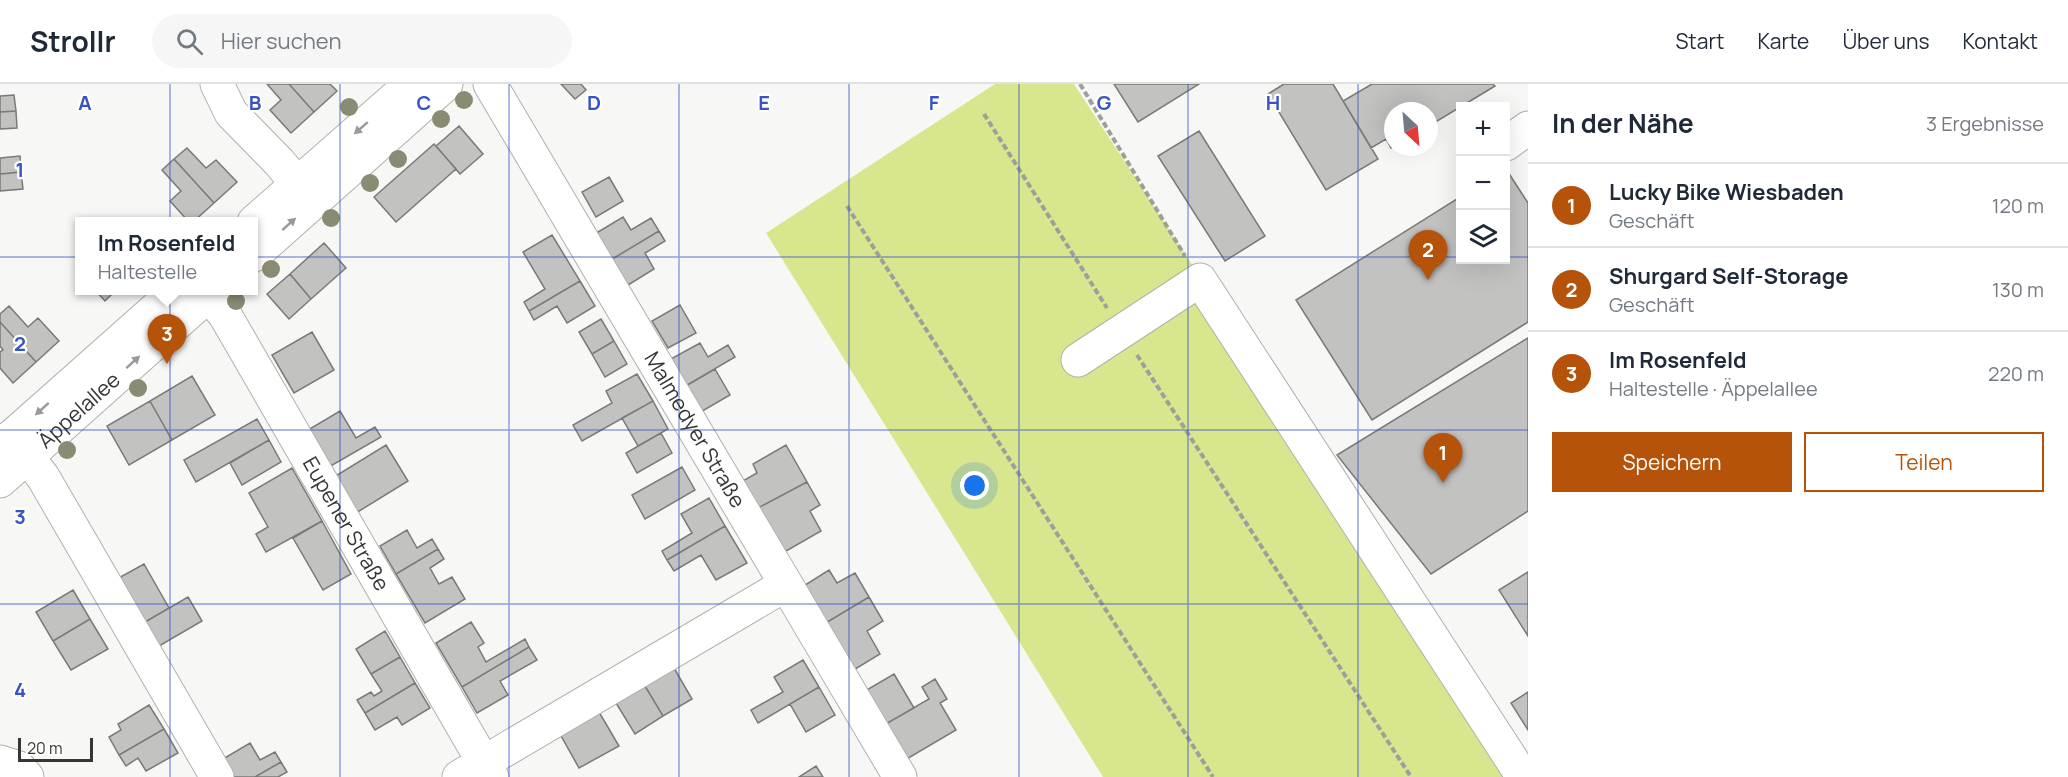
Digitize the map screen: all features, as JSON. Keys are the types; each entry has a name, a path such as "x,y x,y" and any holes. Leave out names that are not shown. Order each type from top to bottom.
{"street":[{"path":"217,84 231,113 305,193"},
{"path":"258,250 305,193 409,91 446,84"},
{"name":"Malmedyer Straße","path":"489,84 900,777"},
{"path":"258,220 305,193"},
{"path":"1078,360 1200,280 1523,777"},
{"name":"Äppelallee","path":"0,481 9,452 173,295"},
{"name":"Äppelallee","path":"9,452 205,295"},
{"name":"Eupener Straße","path":"211,295 225,315 478,772 785,585"},
{"path":"0,476 9,452 43,477 217,777"},
{"path":"0,762 19,768 27,777"}],"path":[{"path":"1080,84 1200,280"},
{"path":"984,114 1411,777"},
{"path":"847,206 1213,777"}],"green space":[{"path":"995,84 1074,84 1527,777 1103,777 766,233"}],"building":[{"path":"267,84 289,84 314,112 291,133 270,110 281,100"},
{"path":"289,84 330,84 337,91 314,112"},
{"path":"561,84 581,84 586,90 575,99"},
{"path":"1114,84 1199,84 1138,122"},
{"path":"1284,84 1333,84 1378,159 1326,190 1268,94"},
{"path":"1372,84 1493,84 1495,86 1469,102 1456,102 1456,110 1438,121 1438,102 1384,102 1384,140 1371,148 1343,101"},
{"path":"14,95 16,111 0,112 0,96"},
{"path":"16,111 17,128 0,129 0,112"},
{"path":"459,126 483,154 460,174 436,146"},
{"path":"1199,131 1265,236 1225,261 1158,156"},
{"path":"434,144 456,169 396,222 374,197"},
{"path":"187,148 206,168 216,160 237,182 214,203 174,159"},
{"path":"20,156 21,172 0,174 0,158"},
{"path":"174,159 214,203 199,217 184,217 170,201 181,191 162,170"},
{"path":"21,172 23,189 0,191 0,174"},
{"path":"1510,175 1528,203 1528,322 1372,420 1296,300 1456,200 1456,264 1510,264"},
{"path":"609,177 623,201 596,217 582,192"},
{"path":"623,217 631,230 651,218 659,231 609,261 593,235"},
{"path":"659,231 665,241 645,253 654,269 625,287 609,261"},
{"path":"552,235 580,281 529,311 524,302 545,289 523,252"},
{"path":"324,243 346,268 311,299 290,274"},
{"path":"290,274 311,299 289,319 267,294"},
{"path":"580,281 595,306 567,323 557,306 534,320 529,311"},
{"path":"100,295 111,295 105,301"},
{"path":"680,305 696,333 668,348 652,321"},
{"path":"9,306 28,327 38,318 59,341 36,362 0,322 0,314"},
{"path":"601,319 614,341 592,354 579,332"},
{"path":"0,322 36,362 13,383 0,368 0,352 3,350 0,346"},
{"path":"312,332 334,370 294,393 272,355"},
{"path":"1528,338 1528,511 1431,574 1337,455"},
{"path":"614,341 627,364 605,377 592,354"},
{"path":"700,343 708,357 728,345 735,357 684,387 669,360"},
{"path":"715,369 730,395 699,413 684,387"},
{"path":"637,374 653,401 582,441 573,425 612,403 606,391"},
{"path":"192,376 215,415 172,440 150,401"},
{"path":"150,401 172,440 129,465 107,426"},
{"path":"653,401 668,429 638,446 622,418"},
{"path":"340,411 356,438 375,427 381,437 329,467 308,430"},
{"path":"257,419 269,440 196,482 184,460"},
{"path":"661,433 672,453 637,473 626,453"},
{"path":"269,440 281,462 242,485 230,463"},
{"path":"386,445 408,481 356,513 334,477"},
{"path":"786,445 807,482 756,509 741,482 757,473 753,464"},
{"path":"682,467 695,490 645,519 632,495"},
{"path":"292,468 322,521 266,552 256,534 268,527 249,493"},
{"path":"807,482 820,505 810,511 821,531 781,554 756,509"},
{"path":"709,498 725,526 667,560 662,551 692,533 681,514"},
{"path":"322,521 351,574 323,590 293,538"},
{"path":"725,526 747,563 716,580 701,555 674,571 667,560"},
{"path":"407,530 417,548 432,539 438,549 396,574 380,546"},
{"path":"438,549 444,559 430,568 439,584 452,577 465,599 425,623 396,574"},
{"path":"144,564 169,608 140,625 115,580"},
{"path":"829,570 837,583 855,573 869,597 824,624 802,587"},
{"path":"1528,572 1528,636 1499,590"},
{"path":"73,590 90,619 53,641 36,612"},
{"path":"188,597 202,621 154,649 140,625"},
{"path":"869,597 883,621 867,631 880,654 852,671 824,624"},
{"path":"90,619 108,649 71,670 53,641"},
{"path":"471,622 484,643 478,647 486,662 525,639 529,647 462,687 436,643"},
{"path":"385,631 400,657 371,674 356,649"},
{"path":"529,647 537,660 500,681 508,695 477,713 462,687"},
{"path":"400,657 415,683 365,713 357,700 371,692 374,696 382,691 371,674"},
{"path":"803,660 819,687 758,723 751,710 783,692 774,677"},
{"path":"674,668 692,699 663,716 645,686"},
{"path":"894,674 914,708 884,725 865,691"},
{"path":"935,679 947,699 940,703 956,730 905,760 884,725 929,699 922,687"},
{"path":"415,683 430,708 402,725 397,717 375,730 365,713"},
{"path":"645,686 663,716 635,734 616,703"},
{"path":"819,687 835,715 806,732 790,704"},
{"path":"1528,692 1528,730 1511,703"},
{"path":"149,705 164,729 119,755 109,737 121,730 118,724"},
{"path":"599,712 619,746 579,768 560,734"},
{"path":"164,729 178,753 146,771 138,758 126,766 119,755"},
{"path":"250,743 260,760 275,752 281,762 255,777 234,777 223,759"},
{"path":"281,762 287,772 278,777 255,777"},
{"path":"816,766 823,777 799,777"}],"place":[{"name":"Shurgard Self-Storage","path":"1428,280"},
{"name":"Im Rosenfeld","path":"167,364"},
{"name":"Lucky Bike Wiesbaden","path":"1443,483"}]}
